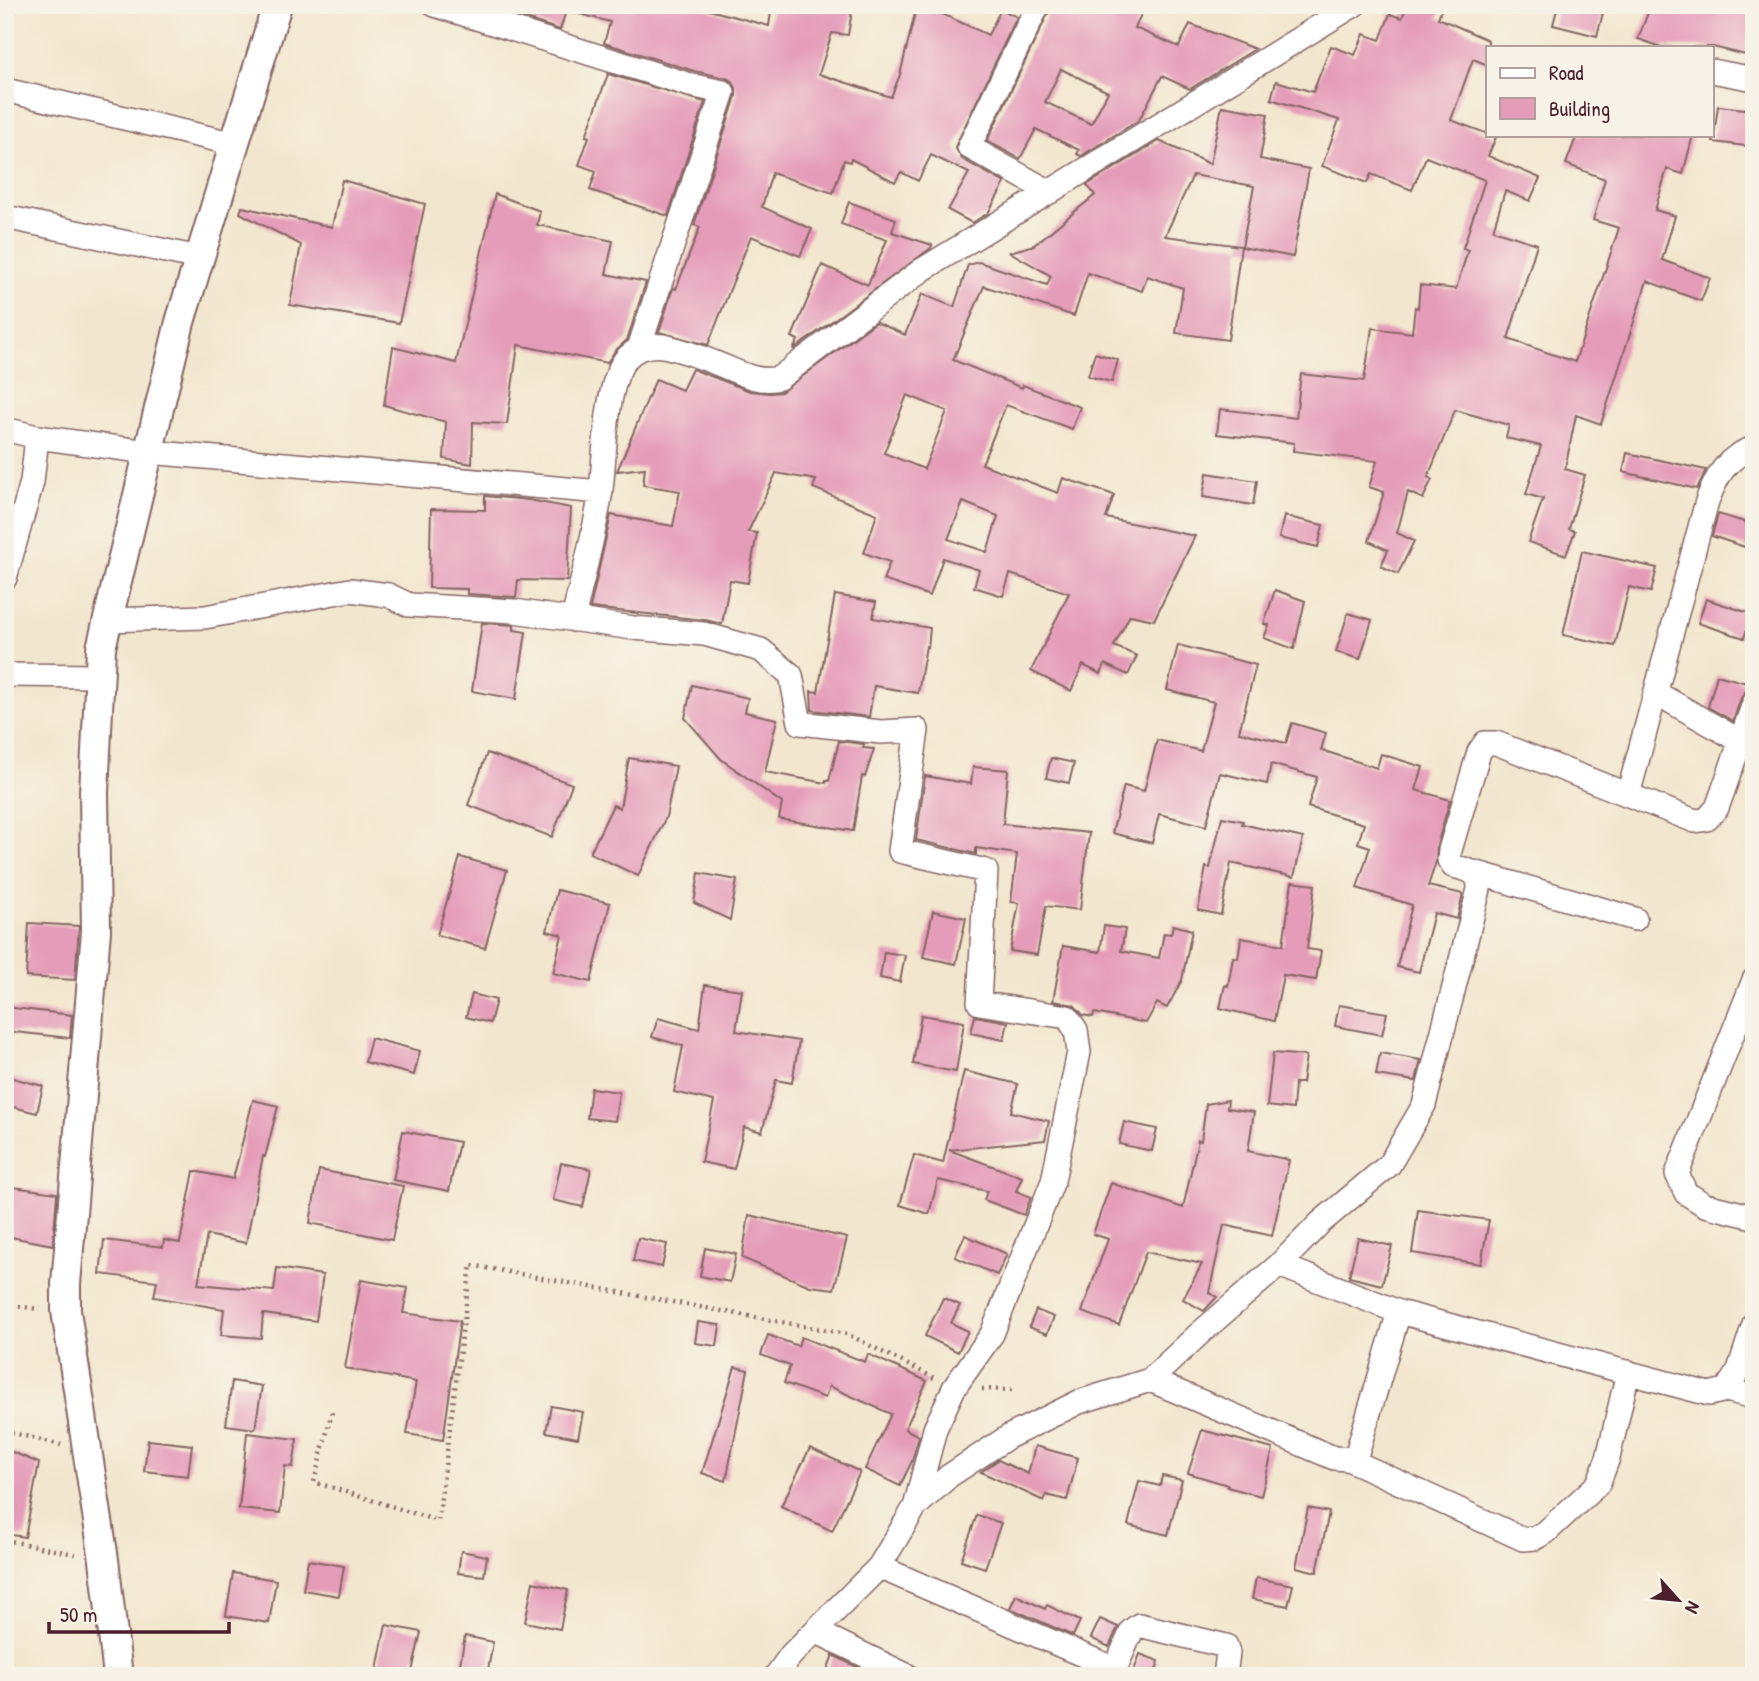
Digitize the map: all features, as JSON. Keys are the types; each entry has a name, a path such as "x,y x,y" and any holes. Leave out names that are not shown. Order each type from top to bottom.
{"street":[{"path":"118,1676 104,1560 66,1311 66,1284 96,931 94,793 101,648 176,335 277,5"},
{"path":"435,5 690,85 723,92 639,348 624,361 612,394 604,442 601,492 573,620"},
{"path":"1038,5 969,148 1050,192"},
{"path":"639,348 660,346 711,361 753,379 769,381 779,378 922,270 1354,5"},
{"path":"1714,71 1754,79"},
{"path":"5,90 235,144"},
{"path":"5,217 199,258"},
{"path":"5,429 37,437 148,452 601,492"},
{"path":"5,578 32,482 37,437"},
{"path":"1628,795 1707,501 1721,470 1744,451 1754,448"},
{"path":"106,620 205,617 351,590 388,595 409,605 514,611 704,635 761,650 791,675 800,723 881,732 917,730 900,851 986,871 979,1003 1067,1017 1076,1030 1079,1052 1053,1181 992,1334 954,1388 935,1429 915,1507 879,1567 791,1655 776,1676"},
{"path":"5,675 100,676"},
{"path":"1656,693 1747,745"},
{"path":"1634,919 1453,866 1449,860 1450,850 1479,752 1485,744 1496,743 1695,821 1707,820 1717,808 1747,745 1754,703"},
{"path":"915,1507 949,1476 1008,1437 1079,1402 1150,1380 1279,1265 1320,1223 1389,1165 1424,1105 1479,889 1479,879 1474,872"},
{"path":"1754,980 1677,1174 1686,1193 1705,1205 1754,1217"},
{"path":"1279,1265 1399,1312 1709,1394 1726,1390 1754,1397"},
{"path":"1348,1459 1357,1453 1399,1312"},
{"path":"1726,1390 1739,1370 1754,1324"},
{"path":"1150,1380 1334,1458 1348,1459 1523,1539 1535,1538 1546,1532 1598,1484 1608,1458 1628,1372"},
{"path":"879,1567 1113,1673 1132,1630 1139,1625 1226,1646 1228,1653 1225,1676"},
{"path":"815,1631 879,1669 908,1676"}],"path":[{"path":"332,1412 314,1482 438,1521 471,1265 847,1334 954,1388 1016,1390"},
{"path":"5,1305 66,1311"},
{"path":"5,1432 69,1446"},
{"path":"5,1540 104,1560"}],"building":[{"path":"483,5 568,5 560,30"},
{"path":"572,5 691,5 769,26 772,5 853,5 848,35 832,33 819,74 891,97 900,75 917,5 942,5 940,13 988,35 1001,9 1017,17 955,147 962,159 1005,183 988,213 972,223 948,210 969,173 931,155 918,181 901,172 895,182 851,159 850,162 844,160 833,193 772,173 762,207 812,229 800,256 751,236 708,345 659,332 673,288 676,289 700,227 694,225 736,96 736,88 732,81 726,78 604,43 610,22 572,12"},
{"path":"1052,5 1077,5 1097,15 1102,5 1145,5 1135,28 1179,47 1190,24 1255,49 1190,89 1162,76 1139,120 1081,156 1077,154 1079,150 1036,129 1020,159 987,141","holes":["1061,69 1108,92 1091,124 1045,102"]},
{"path":"1407,5 1443,5 1438,18 1488,40 1486,64 1473,59 1451,120 1486,133 1486,136 1496,137 1488,156 1540,178 1530,201 1505,191 1493,230 1537,244 1508,339 1575,362 1619,228 1593,220 1605,179 1566,164 1577,136 1693,136 1683,174 1667,169 1655,210 1675,216 1662,260 1710,278 1701,301 1647,281 1601,424 1576,415 1565,469 1585,475 1569,529 1575,531 1566,555 1528,542 1543,499 1526,494 1541,446 1506,438 1509,425 1455,410 1428,477 1432,479 1423,499 1408,492 1397,533 1414,541 1398,574 1381,566 1388,550 1369,541 1384,492 1369,487 1377,461 1293,451 1294,443 1217,434 1220,409 1296,418 1301,374 1364,381 1372,328 1412,333 1420,285 1456,289 1468,250 1463,248 1485,180 1426,157 1412,190 1371,174 1367,183 1322,166 1339,120 1271,99 1276,81 1313,92 1331,46 1355,55 1364,34 1380,40 1390,14 1402,18"},
{"path":"1558,5 1605,5 1597,36 1553,25"},
{"path":"1651,5 1754,5 1754,57 1714,46 1658,46 1638,39"},
{"path":"608,74 705,102 668,216 590,190 596,171 579,165 589,137 586,136"},
{"path":"1222,106 1268,114 1260,159 1309,169 1293,257 1242,247 1254,186 1193,175 1165,236 1241,246 1228,340 1176,333 1183,288 1147,276 1142,291 1088,273 1074,316 984,286 953,360 1022,388 1023,385 1080,407 1072,429 1006,405 982,464 1058,493 1063,478 1114,495 1106,518 1195,536 1154,620 1130,615 1114,646 1137,656 1128,675 1105,664 1101,674 1083,665 1071,691 1031,671 1069,593 1010,574 1003,596 974,587 979,570 943,558 930,596 883,580 890,562 864,553 877,514 813,488 816,480 776,473 748,532 757,533 748,583 730,580 722,624 590,608 611,515 673,526 680,491 643,485 645,468 617,471 656,379 682,390 692,369 750,391 781,392 876,322 905,335 922,294 954,307 968,265 979,262 1047,285 1051,276 1010,252 1034,245 1095,195 1087,185 1159,141 1210,164","holes":["907,395 947,411 924,469 884,453","963,502 998,516 987,552 948,539"]},
{"path":"1718,106 1754,110 1754,147 1713,142"},
{"path":"342,180 425,204 399,323 290,305 301,245 240,213 242,207 332,227"},
{"path":"495,194 540,211 537,225 613,241 606,274 646,282 627,340 607,363 518,345 507,424 473,422 472,464 444,459 446,422 384,405 393,347 456,363"},
{"path":"849,202 896,219 892,232 932,245 931,248 793,350 798,340 792,337 822,265 868,285 887,240 841,224"},
{"path":"1095,353 1118,360 1112,382 1088,376"},
{"path":"1627,453 1706,470 1697,489 1623,472"},
{"path":"1207,473 1257,481 1253,505 1203,497"},
{"path":"485,496 529,500 571,508 567,581 518,580 516,597 467,594 467,589 429,588 431,509 485,510"},
{"path":"1718,514 1754,525 1754,550 1712,536"},
{"path":"1284,516 1323,525 1318,547 1279,538"},
{"path":"1582,551 1657,568 1651,592 1629,587 1615,646 1563,635"},
{"path":"1275,590 1305,601 1294,649 1264,638 1269,625 1264,624"},
{"path":"835,595 876,602 873,618 930,628 918,693 874,686 869,717 812,710 811,691 818,692"},
{"path":"1706,599 1752,614 1744,638 1698,623"},
{"path":"1348,613 1372,620 1360,659 1336,652"},
{"path":"482,623 514,625 514,630 526,632 516,699 472,691"},
{"path":"1178,645 1256,665 1239,732 1286,743 1292,723 1326,733 1321,750 1377,768 1381,754 1423,767 1416,790 1450,800 1428,886 1463,894 1457,919 1434,913 1419,972 1397,967 1412,905 1357,888 1370,847 1358,843 1364,824 1308,807 1317,777 1271,764 1267,784 1220,773 1206,826 1159,814 1152,843 1112,833 1124,786 1144,791 1157,740 1201,751 1214,702 1167,690"},
{"path":"1717,675 1754,685 1754,689 1745,692 1741,698 1733,721 1708,707"},
{"path":"692,685 748,698 745,712 777,719 765,772 826,783 829,781 839,741 864,744 863,748 874,749 865,777 862,776 853,831 779,819 782,803 721,759 685,718"},
{"path":"487,753 572,784 552,837 468,805"},
{"path":"629,758 676,766 666,817 638,876 590,853 613,805 620,808"},
{"path":"1051,758 1074,763 1069,783 1046,778"},
{"path":"973,767 1008,770 1003,824 1089,833 1080,910 1046,906 1037,955 1010,951 1019,903 1011,902 1017,854 976,848 976,854 916,840 925,776 971,784"},
{"path":"1222,817 1303,838 1294,877 1231,863 1221,915 1198,910 1206,867 1210,868"},
{"path":"460,857 507,870 485,948 437,935"},
{"path":"699,873 737,880 730,920 694,903"},
{"path":"1292,882 1315,885 1307,949 1321,951 1316,980 1283,975 1274,1021 1220,1008 1225,985 1228,986 1233,957 1238,958 1241,938 1283,945"},
{"path":"557,890 610,903 591,982 553,973 562,935 547,931"},
{"path":"933,911 966,918 956,964 923,957"},
{"path":"29,923 79,926 75,980 26,977"},
{"path":"1173,925 1192,930 1182,980 1167,1008 1157,1003 1146,1023 1094,1013 1093,1017 1083,1015 1074,1005 1053,1001 1063,946 1100,952 1104,926 1125,929 1121,951 1159,958 1164,933 1171,934"},
{"path":"884,952 905,955 900,982 880,978"},
{"path":"705,985 742,990 736,1031 799,1041 792,1083 776,1080 762,1132 744,1127 734,1169 701,1162 714,1101 674,1092 683,1046 652,1037 658,1018 699,1029"},
{"path":"472,994 496,1000 490,1023 466,1017"},
{"path":"1339,1005 1387,1013 1382,1035 1335,1026"},
{"path":"5,1007 72,1015 70,1038 5,1031"},
{"path":"921,1015 964,1022 956,1072 913,1064"},
{"path":"975,1016 1008,1022 1004,1040 971,1033"},
{"path":"371,1038 420,1051 414,1075 365,1062"},
{"path":"1273,1053 1306,1056 1302,1083 1295,1083 1293,1109 1267,1106"},
{"path":"1380,1053 1421,1060 1416,1081 1376,1075"},
{"path":"964,1071 1018,1084 1011,1112 1049,1121 1045,1140 949,1150 1022,1177 1016,1191 1031,1197 1024,1215 984,1200 987,1191 938,1180 929,1214 900,1205 914,1155 943,1163"},
{"path":"5,1076 43,1086 37,1113 5,1105"},
{"path":"591,1088 619,1092 615,1121 587,1118"},
{"path":"253,1100 278,1106 265,1157 263,1156 246,1243 207,1235 198,1284 274,1291 277,1268 323,1275 316,1321 263,1314 261,1338 221,1335 224,1309 154,1297 157,1281 100,1274 104,1240 163,1247 164,1240 180,1243 194,1171 233,1179"},
{"path":"1228,1100 1227,1108 1254,1112 1248,1151 1289,1160 1272,1236 1224,1225 1209,1293 1217,1297 1204,1311 1183,1299 1202,1264 1146,1252 1119,1325 1082,1312 1108,1239 1093,1234 1111,1183 1183,1208 1198,1140 1201,1141 1206,1104"},
{"path":"1124,1122 1157,1129 1152,1151 1119,1144"},
{"path":"403,1131 459,1142 449,1191 393,1180"},
{"path":"561,1163 591,1169 583,1207 553,1200"},
{"path":"319,1170 403,1186 392,1240 310,1223"},
{"path":"5,1186 57,1193 53,1245 5,1236"},
{"path":"1418,1210 1489,1220 1481,1264 1412,1253"},
{"path":"749,1215 847,1238 834,1289 810,1286 742,1258"},
{"path":"965,1235 1007,1254 997,1275 955,1257"},
{"path":"638,1238 667,1244 662,1267 633,1261"},
{"path":"1358,1238 1392,1246 1382,1285 1349,1277"},
{"path":"705,1248 736,1254 730,1282 700,1276"},
{"path":"361,1280 408,1288 403,1313 460,1321 443,1440 407,1434 416,1382 345,1368"},
{"path":"943,1298 960,1305 951,1323 968,1331 958,1352 925,1336"},
{"path":"1036,1310 1054,1317 1047,1334 1029,1327"},
{"path":"698,1322 720,1325 717,1346 695,1343"},
{"path":"768,1335 798,1346 801,1337 865,1362 868,1354 927,1381 905,1429 919,1436 912,1461 900,1486 865,1469 891,1414 829,1386 825,1398 784,1383 790,1366 761,1355"},
{"path":"735,1367 748,1370 726,1481 702,1473"},
{"path":"232,1381 262,1386 255,1429 226,1425"},
{"path":"551,1406 583,1412 578,1438 546,1432"},
{"path":"1202,1430 1273,1449 1261,1496 1188,1473"},
{"path":"247,1433 297,1439 293,1467 285,1466 280,1513 239,1509"},
{"path":"148,1440 192,1445 188,1476 144,1471"},
{"path":"1035,1446 1078,1458 1067,1500 1046,1495 1044,1501 981,1472 998,1460 1028,1474"},
{"path":"810,1448 860,1472 832,1531 781,1506"},
{"path":"5,1449 39,1463 25,1537 5,1534"},
{"path":"1162,1476 1182,1480 1168,1535 1128,1525 1139,1481 1160,1486"},
{"path":"1308,1508 1329,1512 1317,1572 1296,1567"},
{"path":"977,1515 1001,1523 985,1568 961,1560"},
{"path":"461,1551 487,1556 484,1576 458,1573"},
{"path":"308,1560 344,1566 339,1596 303,1590"},
{"path":"233,1573 276,1580 269,1623 226,1616"},
{"path":"1256,1578 1293,1585 1288,1606 1252,1599"},
{"path":"533,1582 568,1590 560,1629 525,1622"},
{"path":"1016,1595 1045,1609 1047,1605 1080,1621 1073,1636 1010,1608"},
{"path":"1100,1619 1118,1627 1109,1647 1091,1638"},
{"path":"386,1625 421,1632 411,1676 377,1669"},
{"path":"465,1636 493,1642 487,1676 458,1676"},
{"path":"1140,1654 1159,1661 1154,1676 1132,1676"},
{"path":"833,1655 875,1676 825,1676"}]}
